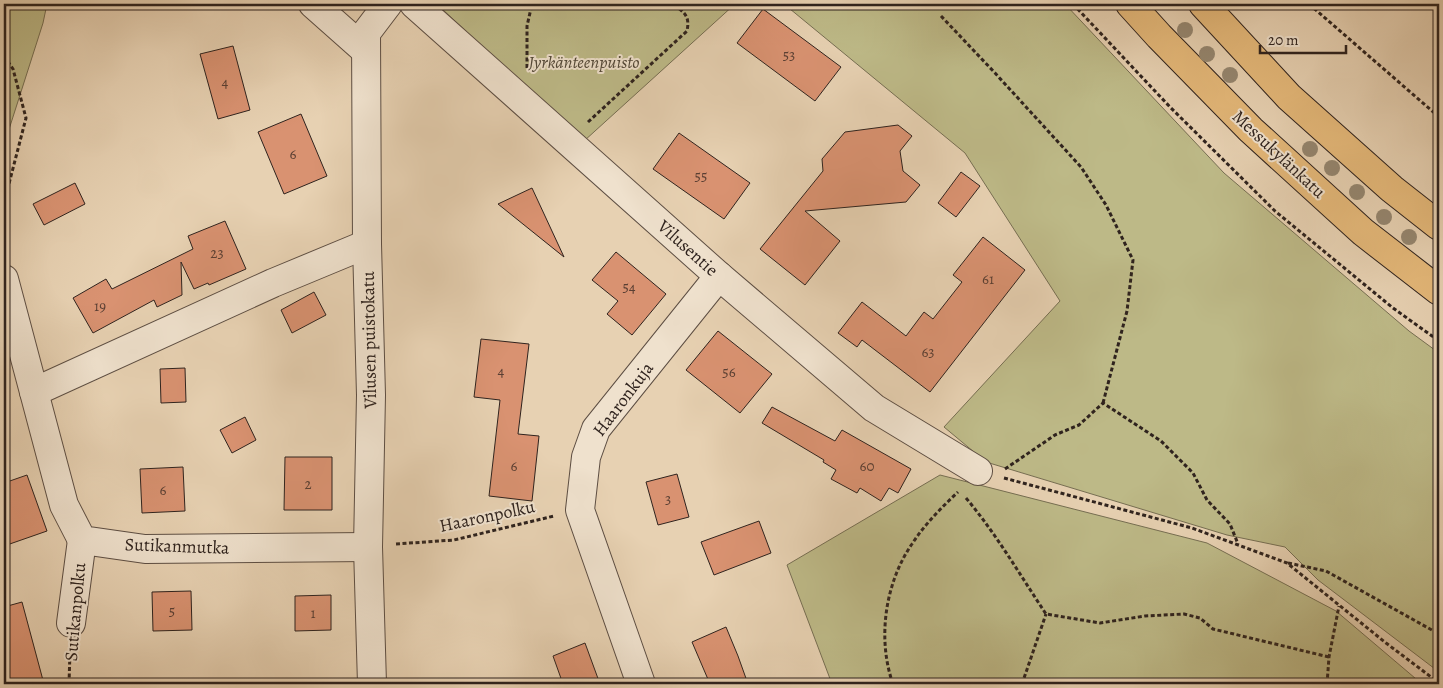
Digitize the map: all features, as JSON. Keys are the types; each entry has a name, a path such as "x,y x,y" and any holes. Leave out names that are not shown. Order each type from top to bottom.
{"main road":[{"name":"Messukylänkatu","path":"1130,4 1251,130 1363,232 1439,291"},
{"path":"1203,4 1289,97 1392,189 1439,226"}],"street":[{"path":"313,4 366,51"},
{"name":"Vilusen puistokatu","path":"372,684 368,547 371,395 367,244 366,33 388,4"},
{"name":"Vilusentie","path":"414,4 719,276 874,408 987,473"},
{"path":"34,392 273,283 367,244"},
{"name":"Haaronkuja","path":"641,684 580,510 586,456 596,429 719,276"},
{"path":"4,279 64,505 82,540"},
{"name":"Sutikanmutka","path":"82,540 145,549 368,547"},
{"name":"Sutikanpolku","path":"71,623 82,540"}],"path":[{"path":"527,105 527,26 532,4"},
{"path":"567,140 687,31 689,22 685,13 674,4"},
{"path":"1073,4 1170,107 1275,211 1394,308 1439,342"},
{"path":"1309,4 1439,117"},
{"path":"941,16 1081,167 1106,205 1133,260 1127,311 1103,403 1079,426 1055,435 987,473"},
{"path":"4,56 13,68 26,118 4,203"},
{"path":"1103,403 1161,441 1193,473 1207,500 1230,524 1238,544"},
{"path":"987,473 1192,528 1287,563 1326,571 1439,634"},
{"path":"893,684 887,668 884,622 894,579 911,545 931,519 959,490 983,518 1009,555 1046,614 1100,623 1145,616 1184,614 1200,618 1213,630 1329,657"},
{"name":"Haaronpolku","path":"368,547 454,540 580,510"},
{"path":"1287,563 1339,606 1439,683"},
{"path":"1327,684 1329,657 1339,606"},
{"path":"1022,684 1046,614"},
{"name":"Sutikanpolku","path":"69,684 71,623"}],"green space":[{"path":"4,4 47,4 43,23 4,145"},
{"name":"Jyrkänteenpuisto","path":"446,4 735,4 584,141 441,8"},
{"path":"784,4 1065,4 1224,173 1409,331 1439,353 1439,672 1318,580 1285,547 1227,535 986,462 944,427 1060,301 965,153"},
{"path":"940,475 1207,543 1336,611 1422,684 832,684 787,565"}],"building":[{"path":"763,9 841,67 815,101 737,43"},
{"path":"233,46 250,110 218,119 200,54"},
{"path":"301,114 327,176 284,194 258,132"},
{"path":"898,125 912,136 900,151 903,171 920,185 906,202 805,211 840,241 805,285 760,249 823,171 822,159 845,132"},
{"path":"679,133 750,183 724,219 653,169"},
{"path":"961,172 980,186 956,217 938,203"},
{"path":"75,183 85,204 44,225 33,204"},
{"path":"532,188 564,257 498,204"},
{"path":"225,221 246,269 209,285 208,283 194,289 181,262 182,295 157,307 154,300 93,333 73,298 106,279 112,289 193,249 188,236"},
{"path":"983,237 1025,270 930,392 862,340 857,347 838,333 862,302 906,336 924,312 933,319 962,282 953,275"},
{"path":"616,252 666,294 632,335 607,314 618,301 592,280"},
{"path":"314,292 326,315 292,333 281,310"},
{"path":"718,331 772,374 740,413 686,370"},
{"path":"481,339 529,344 518,434 539,436 532,501 489,496 500,400 474,397"},
{"path":"185,368 186,402 161,403 160,369"},
{"path":"772,407 835,441 842,430 911,469 898,493 889,488 881,501 860,488 857,493 831,479 836,470 823,462 824,460 762,423"},
{"path":"245,417 256,440 232,453 220,430"},
{"path":"285,457 332,457 332,510 284,510"},
{"path":"183,467 185,511 142,513 140,469"},
{"path":"677,474 689,517 658,525 646,482"},
{"path":"27,475 47,531 4,546 4,483"},
{"path":"759,521 771,553 714,575 701,542"},
{"path":"191,591 192,630 153,631 152,592"},
{"path":"331,595 331,630 295,631 295,596"},
{"path":"22,602 44,684 4,684 4,607"},
{"path":"726,627 748,684 710,684 692,642"},
{"path":"585,643 600,684 563,684 553,656"}]}
